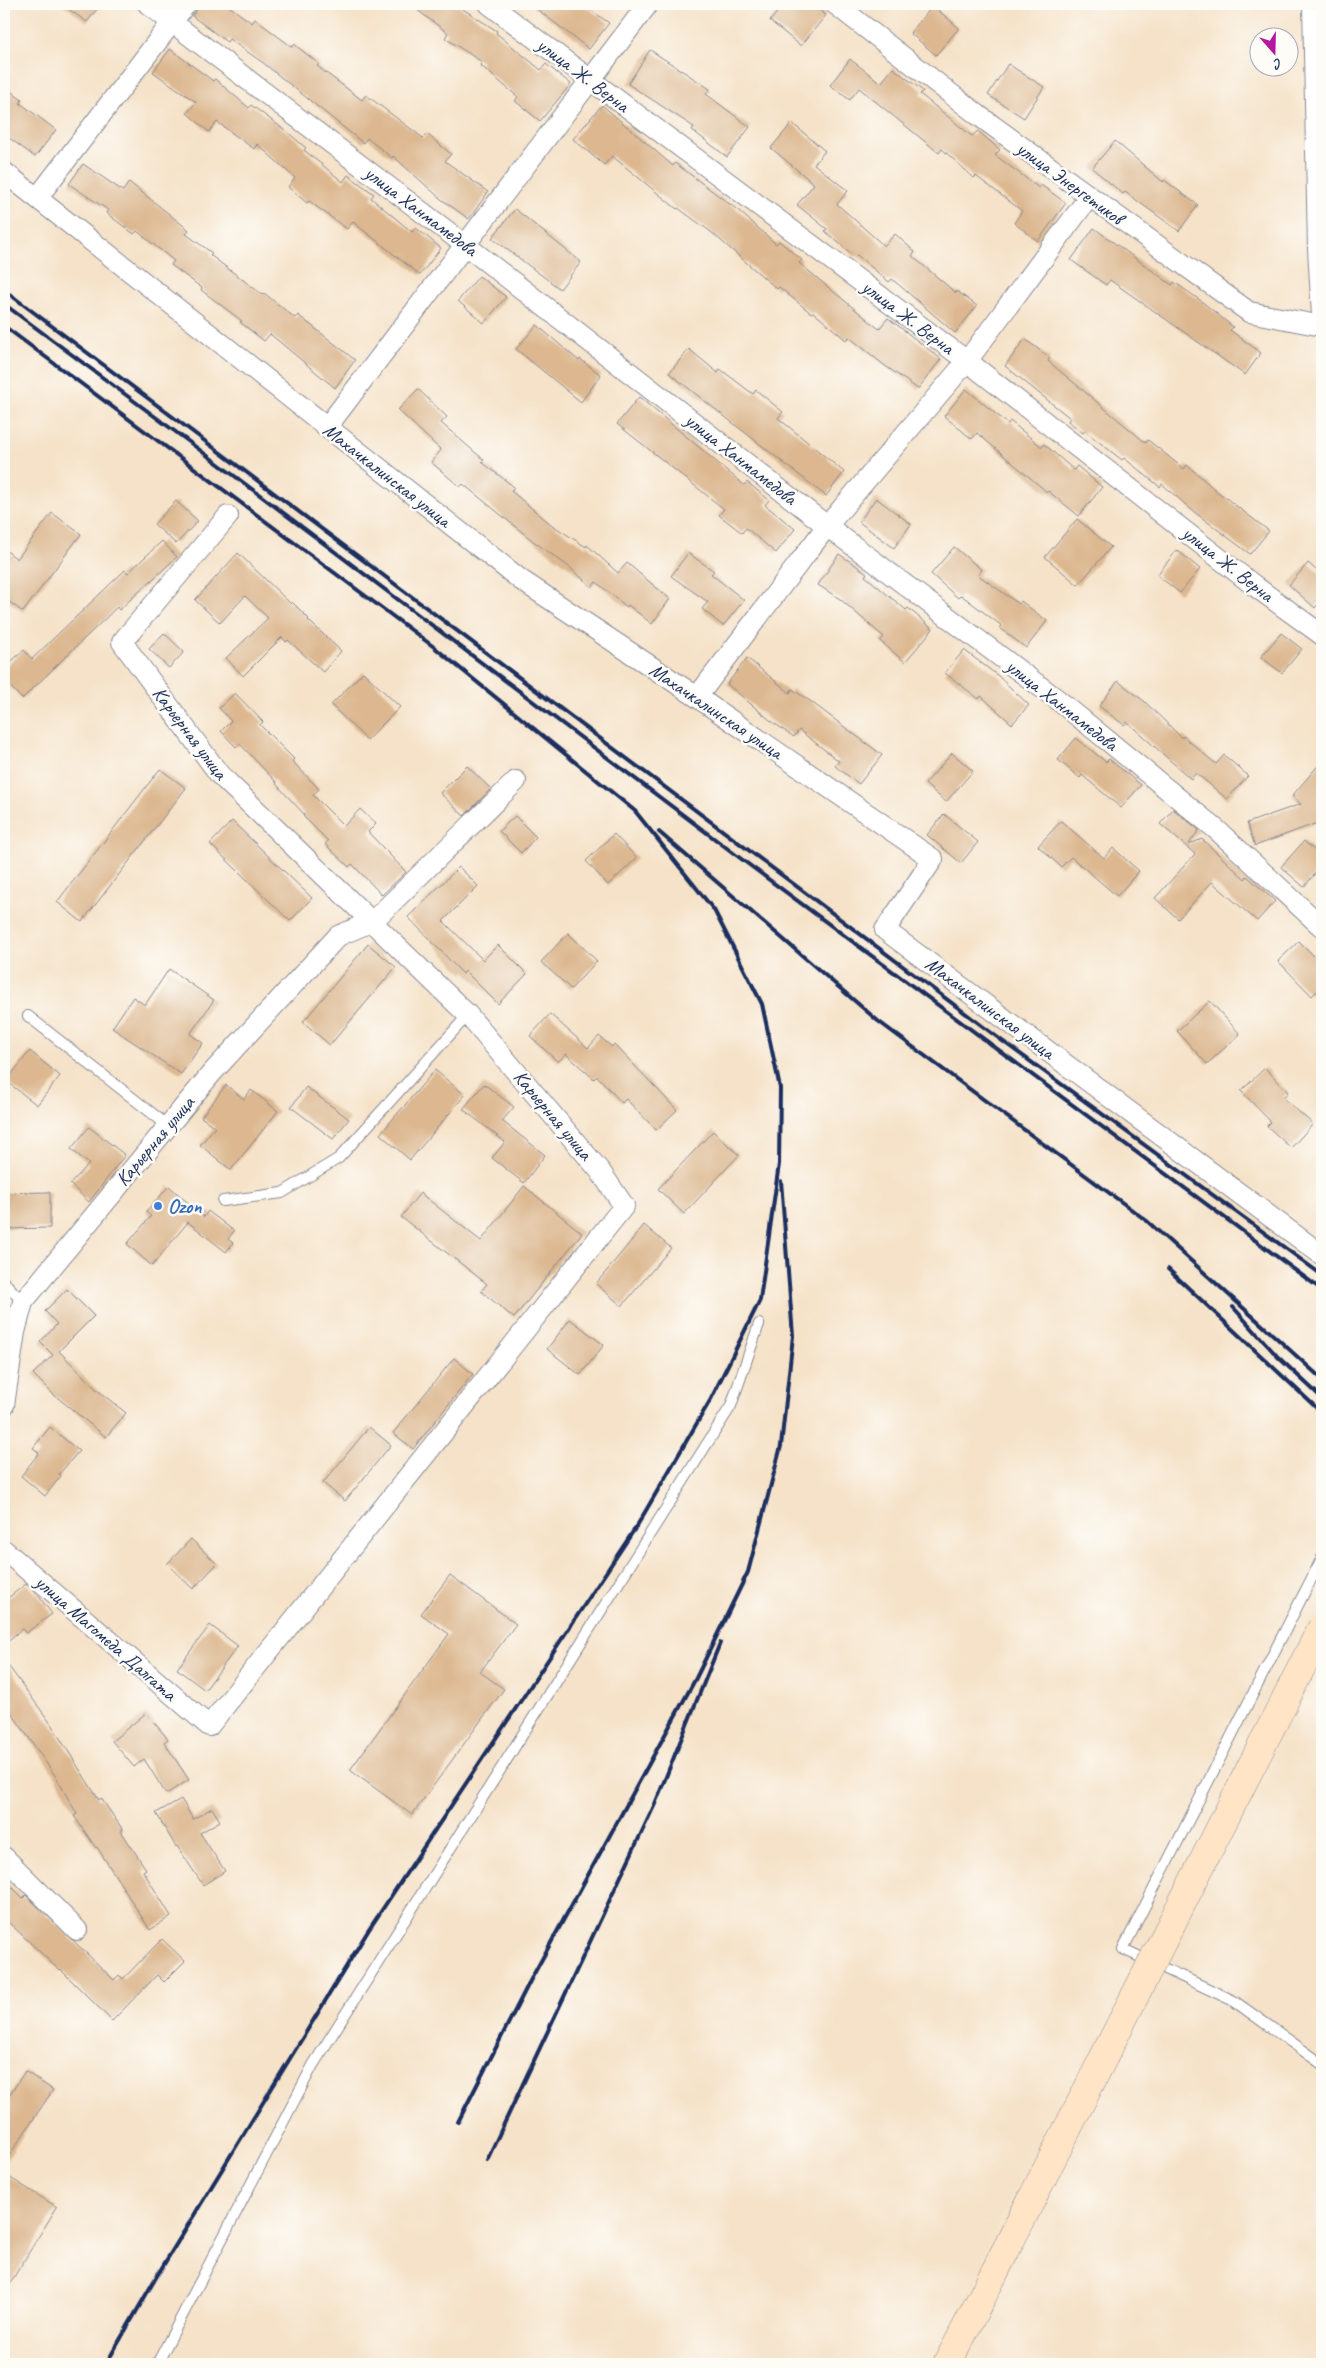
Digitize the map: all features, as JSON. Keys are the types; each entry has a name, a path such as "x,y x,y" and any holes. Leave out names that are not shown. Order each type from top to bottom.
{"main road":[{"path":"947,2364 1322,1627"}],"street":[{"name":"улица Ханмамедова","path":"148,4 464,244 827,526 1058,700 1217,830 1322,927"},
{"path":"38,197 186,4"},
{"name":"улица Ж. Верна","path":"489,4 967,361 1256,587 1322,634"},
{"path":"327,427 648,4"},
{"name":"улица Энергетиков","path":"834,4 978,115 1249,312 1322,326"},
{"path":"1313,4 1322,315"},
{"name":"Махачкалинская улица","path":"4,172 521,580 933,859 885,930 1322,1254"},
{"path":"697,698 827,526 967,361 1089,197"},
{"name":"Карьерная улица","path":"209,1726 624,1206 600,1171 468,1015 219,774 122,642 228,516"},
{"name":"Карьерная улица","path":"4,1405 15,1332 22,1302 167,1126 338,936 373,922 516,781"},
{"name":"улица Магомеда Далгата","path":"4,1550 209,1726"},
{"path":"4,1857 77,1930"}],"lane":[{"path":"224,1201 282,1193 339,1158 468,1015"},
{"path":"28,1016 167,1126"},
{"path":"4,1282 22,1302"},
{"path":"157,2364 314,2065 731,1406 759,1324"},
{"path":"1322,1558 1123,1949 1234,2001 1322,2064"}],"building":[{"path":"61,4 101,4 87,22"},
{"path":"201,4 226,4 252,23 255,19 292,47 294,44 319,64 317,66 362,100 366,95 423,138 427,134 451,154 445,161 488,192 469,219 441,199 393,156 392,158 367,138 363,143 262,62 229,39 227,42 192,16"},
{"path":"409,4 455,4 497,31 496,33 541,70 546,64 571,84 540,121 515,101 518,97 480,65 482,62 445,38 448,33"},
{"path":"530,4 582,4 609,23 589,49"},
{"path":"784,4 811,4 826,15 801,46 770,21"},
{"path":"933,6 959,28 936,55 910,33"},
{"path":"170,49 213,81 215,79 249,108 251,105 286,131 306,148 304,150 343,182 348,175 374,194 371,198 412,232 416,228 441,248 420,275 353,222 347,229 309,201 307,203 288,187 295,178 257,144 254,149 217,122 209,132 187,113 196,102 153,72"},
{"path":"650,50 710,89 706,94 750,127 727,157 692,130 694,127 628,84"},
{"path":"850,59 881,83 893,68 923,91 920,94 972,136 978,131 1000,150 995,155 1039,188 1041,185 1066,203 1038,241 1014,223 1022,211 976,176 974,178 942,149 939,153 859,88 850,100 830,85"},
{"path":"1008,64 1044,87 1024,118 988,95"},
{"path":"4,86 22,100 20,103 56,130 35,157 4,134"},
{"path":"602,105 673,166 675,163 739,211 776,244 779,241 802,260 799,263 879,329 888,318 941,359 918,389 849,337 846,340 779,287 777,289 711,232 677,209 612,156 604,165 573,139"},
{"path":"792,123 825,151 814,164 848,191 837,204 884,246 895,234 915,252 912,256 956,293 957,291 977,306 955,333 892,279 889,282 857,255 855,257 825,231 827,229 797,205 814,184 771,148"},
{"path":"1115,141 1163,182 1164,180 1198,205 1179,231 1125,192 1123,194 1092,168"},
{"path":"83,164 123,191 129,182 189,230 186,234 212,253 210,255 263,295 264,293 295,318 298,315 355,360 335,388 270,334 264,341 240,322 242,321 201,290 202,288 171,265 174,261 137,231 134,234 106,213 108,210 69,184"},
{"path":"515,209 581,262 560,289 492,238"},
{"path":"1094,228 1172,285 1174,282 1200,300 1233,327 1230,330 1261,353 1245,375 1110,280 1106,285 1071,260"},
{"path":"479,276 506,297 484,323 458,301"},
{"path":"537,325 579,361 580,359 601,375 581,402 516,349"},
{"path":"1025,339 1050,358 1048,361 1146,443 1148,440 1184,469 1187,465 1218,492 1269,531 1250,554 1193,511 1162,484 1160,487 1124,458 1122,460 1085,431 1083,433 1068,421 1070,418 1005,366"},
{"path":"689,349 718,373 720,369 753,394 756,390 783,412 778,418 844,472 826,496 669,373"},
{"path":"418,389 447,417 441,423 484,460 482,462 514,487 511,491 552,525 586,547 587,545 618,573 627,563 670,599 652,624 596,582 592,587 463,484 460,487 431,462 441,450 398,410"},
{"path":"966,389 1008,424 1010,421 1042,447 1044,444 1074,470 1077,466 1102,487 1079,516 1047,492 977,433 972,439 944,416"},
{"path":"639,397 744,485 747,482 769,500 765,505 795,529 776,553 746,528 742,533 719,515 724,509 617,424"},
{"path":"876,498 911,524 894,548 859,522"},
{"path":"176,501 198,521 176,544 154,524"},
{"path":"52,513 81,534 23,612 4,598 4,549 17,559"},
{"path":"1077,519 1111,547 1078,585 1045,557"},
{"path":"162,541 177,557 119,610 117,607 22,699 4,680 4,668 24,650 32,659 125,570 128,573"},
{"path":"954,547 982,570 978,575 1019,604 1021,601 1047,621 1026,648 1000,628 1002,626 961,595 958,598 931,574"},
{"path":"1177,550 1200,569 1180,593 1157,575"},
{"path":"238,553 291,604 292,602 341,651 323,672 288,640 286,642 282,637 243,676 226,658 268,618 245,596 220,623 195,600"},
{"path":"688,553 714,571 711,574 744,600 723,626 702,609 708,602 671,576"},
{"path":"839,554 867,573 865,576 906,610 908,608 933,629 905,662 880,641 884,637 840,599 818,585"},
{"path":"1308,563 1322,575 1322,599 1315,608 1289,585"},
{"path":"164,633 184,652 169,668 149,649"},
{"path":"1281,633 1302,649 1282,673 1261,657"},
{"path":"964,650 997,675 1029,705 1012,724 981,696 979,699 945,673"},
{"path":"747,658 790,693 792,689 810,701 882,755 859,784 835,766 839,761 799,730 794,737 771,721 727,684"},
{"path":"363,672 400,707 367,740 331,705"},
{"path":"1118,681 1144,701 1182,738 1183,736 1216,764 1224,755 1248,776 1227,799 1196,773 1191,779 1127,722 1124,725 1099,706"},
{"path":"235,693 263,722 260,725 294,759 292,761 319,789 313,795 344,826 360,809 376,824 368,832 406,872 382,895 352,864 349,867 325,844 328,841 303,816 304,814 277,783 240,744 236,747 221,731 231,721 219,708"},
{"path":"1076,738 1106,762 1109,759 1141,785 1121,808 1082,775 1080,778 1058,760"},
{"path":"952,753 973,771 946,802 925,784"},
{"path":"1322,761 1322,817 1317,823 1255,846 1247,823 1301,804 1292,796"},
{"path":"467,766 491,789 464,816 440,793"},
{"path":"160,769 186,788 82,922 57,902"},
{"path":"1173,809 1199,830 1188,845 1202,839 1245,879 1247,876 1275,901 1257,921 1212,882 1178,919 1155,898 1195,854 1160,824"},
{"path":"944,814 978,842 961,863 927,835"},
{"path":"515,816 536,837 521,853 499,831"},
{"path":"232,821 312,898 290,921 210,844"},
{"path":"1061,821 1104,858 1113,848 1139,871 1117,896 1071,857 1061,867 1038,846"},
{"path":"614,834 637,858 608,885 586,861"},
{"path":"1304,841 1322,857 1322,865 1304,887 1281,867"},
{"path":"459,867 478,886 443,921 483,960 498,945 527,974 498,1004 465,971 463,974 408,917"},
{"path":"568,933 597,961 571,989 541,962"},
{"path":"1299,941 1322,964 1322,986 1312,996 1278,961"},
{"path":"368,944 396,967 330,1045 303,1022"},
{"path":"169,969 214,1000 190,1034 203,1043 181,1074 112,1028 133,997 145,1005"},
{"path":"1210,1001 1240,1034 1207,1064 1177,1031"},
{"path":"550,1014 588,1048 599,1036 612,1047 614,1044 677,1110 656,1130 626,1099 622,1103 597,1076 594,1079 566,1054 558,1062 530,1036"},
{"path":"30,1051 60,1076 37,1105 6,1081"},
{"path":"1265,1068 1288,1092 1283,1098 1313,1124 1291,1148 1267,1126 1271,1122 1241,1091"},
{"path":"435,1070 465,1095 410,1160 380,1134"},
{"path":"484,1084 514,1107 502,1121 545,1155 524,1183 492,1158 505,1142 463,1109"},
{"path":"226,1085 244,1099 251,1090 278,1111 231,1170 200,1145 215,1127 201,1117"},
{"path":"306,1087 349,1119 333,1139 291,1107"},
{"path":"89,1127 125,1155 89,1202 70,1184 89,1164 71,1149"},
{"path":"713,1131 739,1155 684,1214 658,1189"},
{"path":"169,1186 204,1217 208,1211 234,1231 228,1239 233,1243 226,1252 188,1222 152,1266 127,1244 151,1216 146,1212"},
{"path":"524,1186 582,1233 514,1318 481,1291 487,1284 401,1217 420,1193 481,1241"},
{"path":"50,1192 50,1228 4,1229 4,1193"},
{"path":"644,1225 671,1248 622,1306 596,1284"},
{"path":"67,1289 94,1316 59,1351 96,1389 126,1413 106,1437 53,1394 33,1374 53,1355 40,1342 57,1324 45,1311"},
{"path":"570,1319 604,1345 580,1375 547,1349"},
{"path":"454,1358 473,1374 413,1449 393,1433"},
{"path":"50,1427 79,1451 59,1474 61,1476 45,1496 21,1476 39,1453 33,1448"},
{"path":"369,1427 391,1445 345,1501 323,1483"},
{"path":"191,1539 217,1564 193,1589 167,1564"},
{"path":"450,1575 516,1624 480,1672 504,1689 412,1815 350,1770 449,1634 421,1614"},
{"path":"26,1584 37,1594 52,1614 26,1633 22,1629 4,1644 4,1601"},
{"path":"210,1625 238,1646 205,1690 177,1669"},
{"path":"4,1660 49,1721 99,1800 101,1798 123,1830 121,1831 146,1869 143,1871 171,1916 150,1930 97,1847 74,1816 77,1814 56,1777 4,1702"},
{"path":"146,1713 168,1739 164,1742 189,1780 166,1794 144,1759 134,1767 112,1741"},
{"path":"181,1799 193,1819 212,1808 220,1821 200,1833 225,1871 203,1885 176,1847 156,1813"},
{"path":"4,1879 23,1898 26,1895 114,1980 119,1975 123,1979 162,1939 185,1961 164,1982 157,1975 112,2021 61,1970 4,1918"},
{"path":"25,2071 53,2090 4,2163 4,2104"},
{"path":"4,2174 57,2207 4,2293"}],"railway":[{"path":"4,290 1001,1040 1322,1275"},
{"path":"4,304 748,864 1322,1290"},
{"path":"4,326 434,647 635,811 714,910 762,1004 780,1088 779,1164 760,1300 711,1399 638,1524 368,1931 158,2274 106,2364"},
{"path":"659,832 878,1021 1147,1221 1322,1379"},
{"path":"458,2122 530,1981 696,1678 748,1572 781,1446 793,1336 781,1181"},
{"path":"1168,1269 1322,1413"},
{"path":"1233,1307 1278,1357 1322,1398"},
{"path":"487,2160 655,1804 720,1643"}],"place":[{"name":"Ozon","path":"158,1206"}]}
